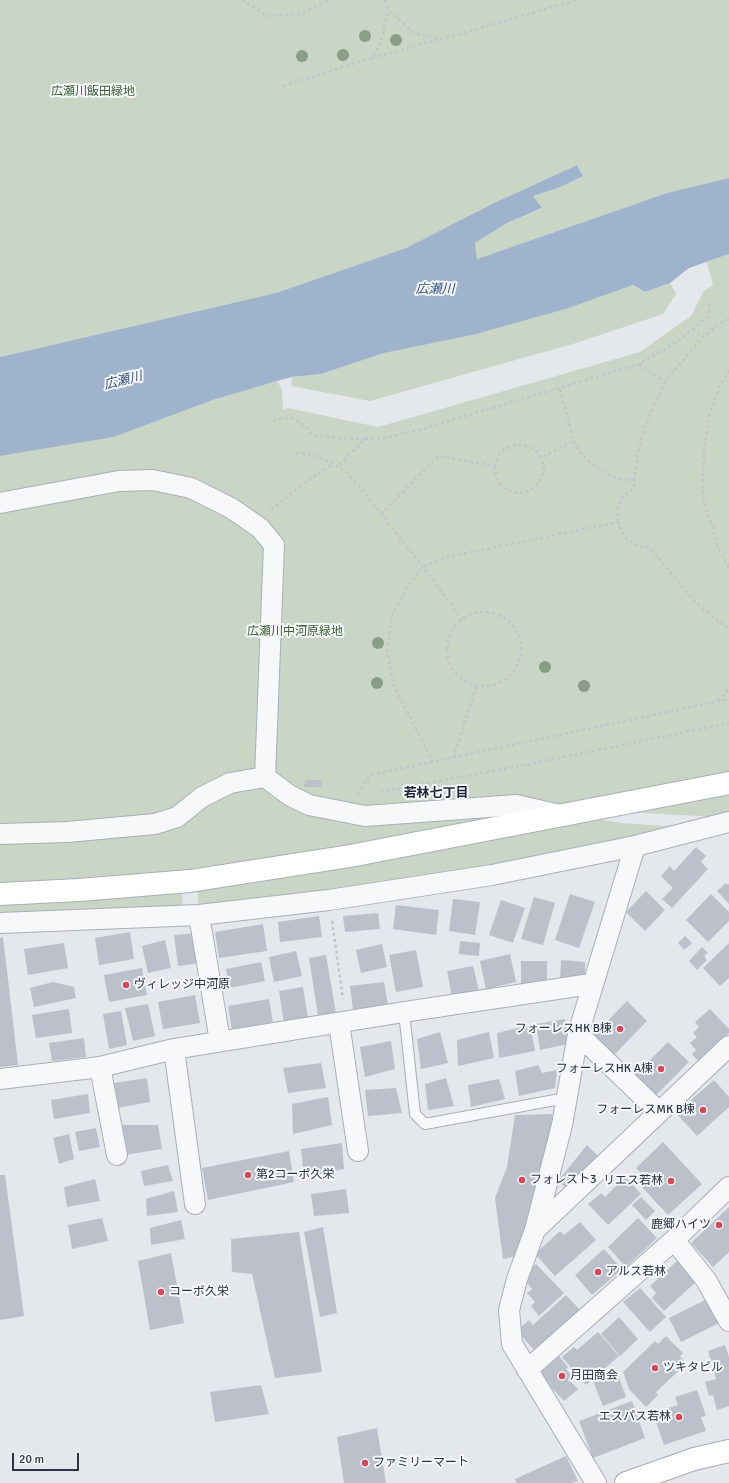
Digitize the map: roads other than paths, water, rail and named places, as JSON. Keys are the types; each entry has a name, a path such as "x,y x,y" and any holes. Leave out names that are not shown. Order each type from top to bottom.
{"street":[{"path":"0,503 119,480 154,480 191,488 231,508 260,528 274,545 265,777"},
{"path":"0,834 67,832 155,824 177,817 202,797 230,782 265,777 289,795 308,805 364,816 516,805 561,816"},
{"path":"0,894 79,890 190,881 350,856 729,783"},
{"path":"0,923 199,915 329,900 492,874 635,846 729,822"},
{"path":"596,1483 512,1344 508,1310 517,1279 535,1230 562,1125 578,1034 635,846"},
{"path":"199,915 220,1041"},
{"path":"0,1080 100,1067 174,1048 404,1012 584,985 591,988"},
{"path":"343,1022 358,1151"},
{"path":"578,1034 658,1111"},
{"path":"535,1230 658,1111 729,1046"},
{"path":"174,1048 195,1204"},
{"path":"100,1067 117,1156"},
{"path":"527,1370 674,1240 729,1187"},
{"path":"674,1240 706,1280 729,1321"},
{"path":"626,1483 694,1459 729,1451"}],"lane":[{"path":"404,1012 415,1114 425,1124 566,1098"}],"water":[{"name":"広瀬川","path":"577,165 583,176 558,188 533,196 542,208 507,223 475,243 477,259 667,193 729,178 729,254 689,268 670,283 645,292 633,285 569,308 476,334 384,353 321,374 292,377 277,381 213,400 114,437 0,456 0,357 276,293 406,248 492,204"}],"place":[{"name":"ヴィレッジ中河原","path":"126,985"},
{"name":"フォーレスHK B棟","path":"620,1029"},
{"name":"フォーレスHK A棟","path":"661,1069"},
{"name":"フォーレスMK B棟","path":"703,1110"},
{"name":"第2コーポ久栄","path":"248,1175"},
{"name":"フォレスト3","path":"522,1180"},
{"name":"リエス若林","path":"671,1181"},
{"name":"鹿郷ハイツ","path":"719,1225"},
{"name":"アルス若林","path":"598,1272"},
{"name":"コーポ久栄","path":"161,1292"},
{"name":"ツキタビル","path":"655,1368"},
{"name":"月田商会","path":"562,1376"},
{"name":"エスパス若林","path":"679,1417"},
{"name":"ファミリーマート","path":"365,1463"}],"district":[{"name":"若林七丁目","path":"436,794"}],"park label":[{"name":"広瀬川飯田緑地","path":"93,92"},
{"name":"広瀬川中河原緑地","path":"295,632"}]}
